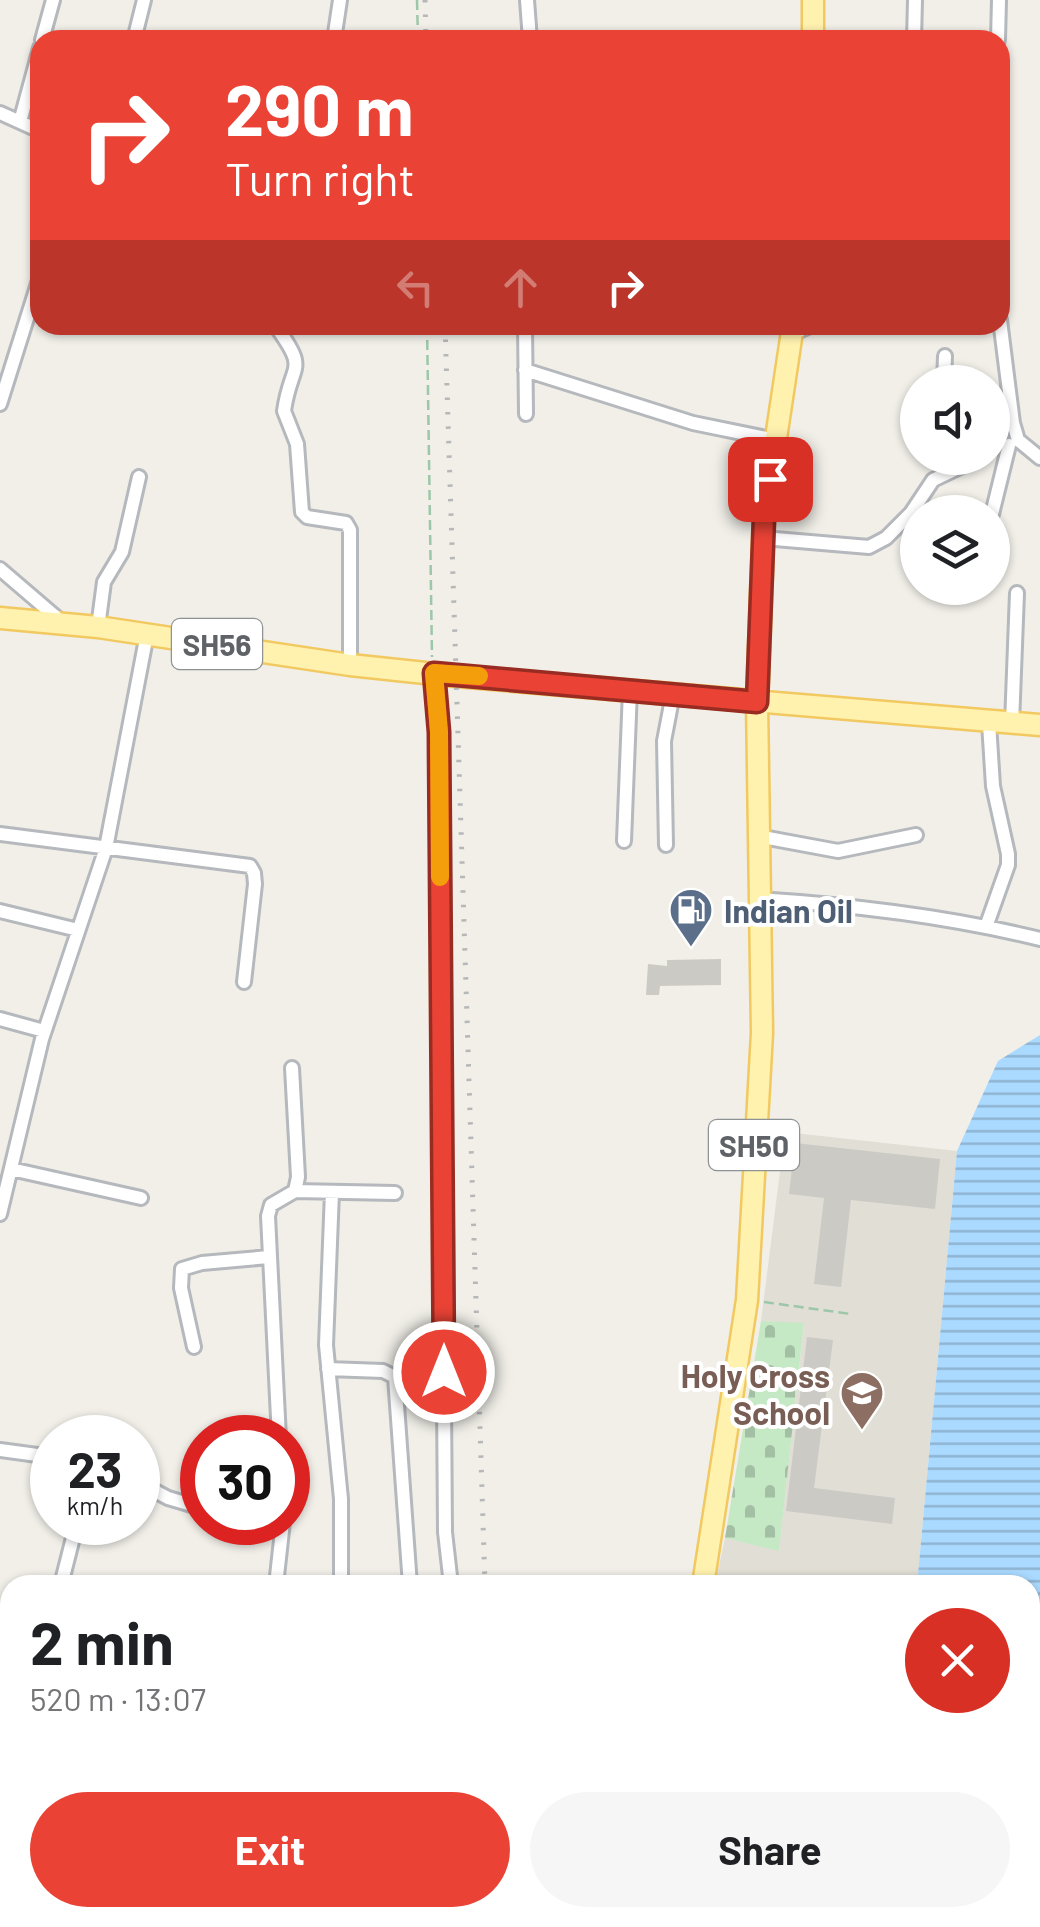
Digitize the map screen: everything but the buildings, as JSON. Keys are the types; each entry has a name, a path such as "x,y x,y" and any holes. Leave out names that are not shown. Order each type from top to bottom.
{"main road":[{"path":"813,0 813,30"},
{"path":"791,335 763,538 757,702 1040,725"},
{"name":"SH56","path":"0,618 98,627 350,665 757,702"},
{"name":"SH50","path":"705,1575 748,1300 762,1033 756,836 757,702"}],"street":[{"path":"45,30 53,0"},
{"path":"136,30 144,0"},
{"path":"336,30 340,0"},
{"path":"527,0 529,30"},
{"path":"914,30 915,0"},
{"path":"998,30 1000,0"},
{"path":"20,122 30,85"},
{"path":"0,112 30,126"},
{"path":"0,404 30,300"},
{"path":"282,335 298,360 284,411 297,444 302,512 307,518 346,524 350,530 350,665"},
{"path":"526,335 526,414"},
{"path":"998,495 1014,442 1002,335"},
{"path":"945,356 945,365"},
{"path":"525,370 693,422 776,440"},
{"path":"1010,444 1014,442"},
{"path":"1014,442 1040,458"},
{"path":"763,538 869,547 886,538 911,513 926,486 944,475"},
{"path":"98,627 104,582 122,552 139,477"},
{"path":"0,569 63,623"},
{"path":"1012,724 1016,593"},
{"path":"0,1214 44,1031 106,848 147,634"},
{"path":"434,673 439,732 445,1532 450,1575"},
{"path":"624,841 630,690"},
{"path":"666,846 664,742 673,694"},
{"path":"986,927 1008,865 994,786 989,723"},
{"path":"0,834 250,866 255,884 244,982"},
{"path":"756,836 838,851 916,835"},
{"path":"758,899 858,905 1040,939"},
{"path":"0,911 78,930"},
{"path":"0,1018 44,1031"},
{"path":"292,1068 298,1177 294,1191"},
{"path":"10,1169 141,1198"},
{"path":"278,1415 270,1205 294,1191 395,1192"},
{"path":"332,1192 326,1274 328,1369 342,1499 341,1575"},
{"path":"194,1347 181,1288 182,1268 269,1258"},
{"path":"328,1369 383,1371 395,1377 409,1575"},
{"path":"0,1450 30,1454"},
{"path":"64,1575 72,1545"},
{"path":"277,1575 281,1545"}],"path":[{"path":"417,0 418,30"},
{"path":"427,335 430,638 434,673"},
{"path":"748,1300 852,1314"}],"shaded area":[{"name":"Holy Cross School","path":"785,1132 957,1151 918,1575 717,1575 725,1538 779,1550 804,1324 761,1321"}],"green space":[{"path":"761,1321 804,1323 779,1551 725,1538"}],"water":[{"path":"1040,1035 1040,1575 918,1575 957,1151 998,1061"}],"railway":[{"path":"425,0 426,30"},
{"path":"445,335 485,1575"}],"slow traffic":[{"path":"440,877 439,732 434,673 479,676"}],"place":[{"name":"Indian Oil","path":"691,948"},
{"name":"Holy Cross School","path":"862,1431"}],"route":[{"path":"444,1372 439,732 434,673 757,702 764,518 770,479"}]}
